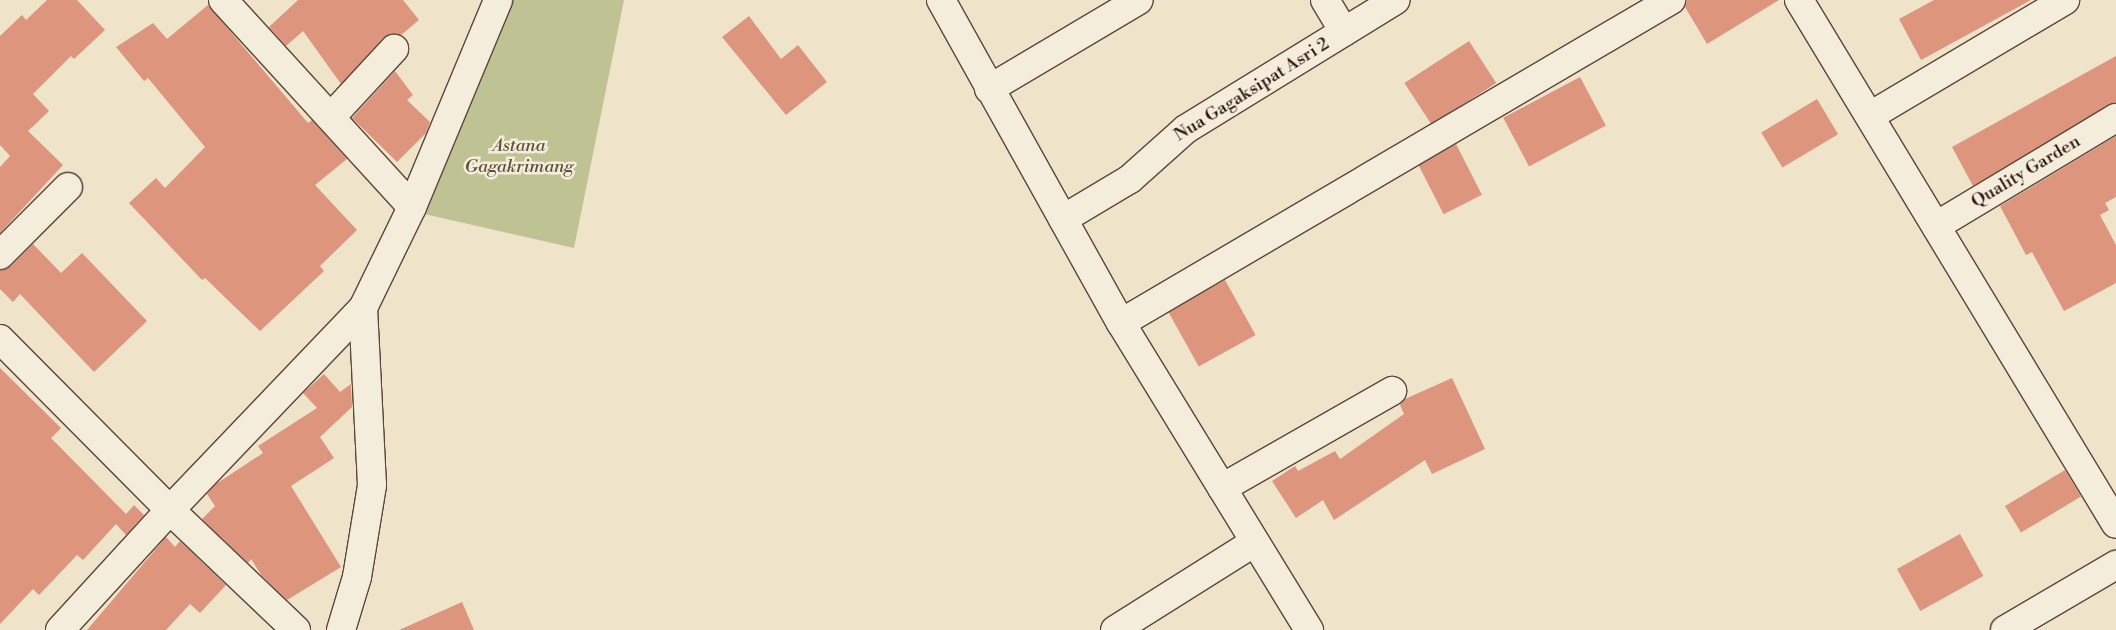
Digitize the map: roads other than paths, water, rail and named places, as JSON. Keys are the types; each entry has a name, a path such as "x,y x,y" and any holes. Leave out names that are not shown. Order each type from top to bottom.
{"street":[{"path":"223,0 412,207"},
{"path":"60,630 170,510 363,308 412,207 498,0"},
{"path":"941,0 1121,323 1309,630"},
{"path":"989,89 1139,0"},
{"path":"1325,0 1344,32"},
{"name":"Nua Gagaksipat Asri 2","path":"1063,219 1130,179 1186,129 1396,0"},
{"path":"1121,323 1671,0"},
{"path":"1801,0 1936,226 2106,484 2116,524"},
{"path":"1870,116 2065,0"},
{"path":"331,117 394,49"},
{"name":"Quality Garden","path":"1936,226 2116,118"},
{"path":"0,255 68,187"},
{"path":"341,630 357,577 372,485 363,308"},
{"path":"0,340 170,510 296,630"},
{"path":"1222,488 1392,391"},
{"path":"1115,630 1255,542"},
{"path":"2004,630 2116,564"}],"park label":[{"name":"Astana Gagakrimang","path":"519,157"}]}
